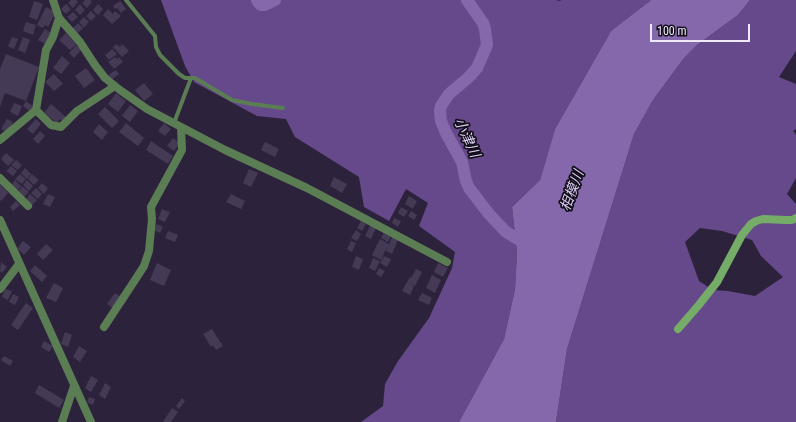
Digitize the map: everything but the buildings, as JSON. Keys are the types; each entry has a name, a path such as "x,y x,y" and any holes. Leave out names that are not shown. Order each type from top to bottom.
{"main road":[{"path":"678,329 717,282 742,235 751,224 763,219 792,220 796,218"}],"street":[{"path":"53,0 59,18 80,42 95,66 105,78 147,109 225,150 307,188 447,262"},
{"path":"0,140 36,110 46,50 53,37 59,18"},
{"path":"36,110 51,125 61,127 77,111 115,86"},
{"path":"104,327 144,266 149,251 152,218 151,207 182,150 178,125"},
{"path":"0,178 28,206"},
{"path":"0,220 91,422"},
{"path":"1,284 20,264"},
{"path":"62,422 74,386"}],"lane":[{"path":"126,0 155,36 156,47 160,55 179,74 185,78 195,78 232,100 283,108"},
{"path":"178,125 191,78"}],"shaded area":[{"path":"161,0 651,0 611,31 555,129 540,180 512,207 517,253 515,289 504,339 459,422 361,422 383,406 385,384 398,361 429,318 452,268 455,252 419,226 428,203 406,189 389,221 364,207 359,177 295,137 286,119 257,116 194,82 185,66"},
{"path":"750,0 796,0 796,51 779,77 796,84 796,129 793,131 796,135 796,178 787,194 796,204 796,422 556,422 567,349 634,134 653,100 684,58 697,45 738,15","holes":["700,228 722,231 752,240 761,256 783,277 755,296 713,290 699,281 685,242"]}],"water":[{"name":"相模川","path":"651,0 750,0 738,15 697,45 684,58 653,100 634,134 567,349 556,422 459,422 504,339 515,289 517,253 512,207 540,180 555,129 611,31"}],"waterway":[{"name":"小津川","path":"257,0 261,5 265,5 275,0"},
{"name":"小津川","path":"467,0 483,23 487,45 477,68 449,94 441,106 441,121 462,162 469,188 489,214 505,231 529,244"}]}
